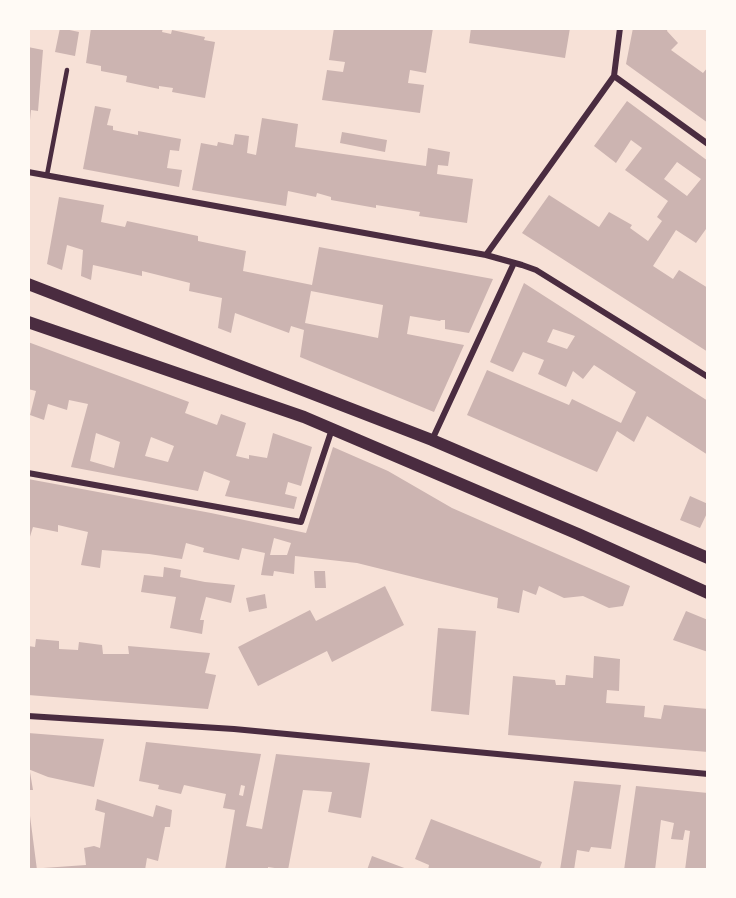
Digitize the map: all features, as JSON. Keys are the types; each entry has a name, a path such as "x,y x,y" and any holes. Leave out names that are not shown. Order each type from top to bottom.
{"main road":[{"path":"28,284 432,440 708,558"},
{"path":"28,322 304,417 578,534 708,593"}],"street":[{"path":"486,255 614,76 620,28"},
{"path":"614,76 708,144"},
{"path":"28,172 486,255 514,263 537,270 708,377"},
{"path":"432,440 514,263"},
{"path":"28,472 301,522 332,429"},
{"path":"28,716 234,729 708,774"}],"lane":[{"path":"47,175 68,70"}],"building":[{"path":"60,28 79,32 75,56 55,52"},
{"path":"91,28 163,28 162,32 171,34 172,30 205,37 204,40 215,42 205,98 172,92 173,88 159,86 159,89 126,82 127,76 101,71 101,66 86,63"},
{"path":"334,28 433,28 426,73 410,70 408,83 424,85 420,113 322,100 327,70 343,72 345,62 329,60"},
{"path":"471,28 570,28 565,58 469,43"},
{"path":"633,28 668,28 667,31 678,43 671,50 703,73 708,67 708,123 626,64"},
{"path":"28,47 43,50 38,111 31,110 30,120"},
{"path":"627,101 708,161 708,231 706,229 696,243 676,230 653,266 673,279 679,270 708,288 708,352 522,233 549,195 599,227 609,212 632,225 630,228 648,241 662,221 657,217 668,201 625,170 642,148 631,140 616,163 594,146","holes":["677,162 701,179 687,196 664,179"]},
{"path":"95,106 111,109 107,125 113,126 113,130 138,135 138,131 181,139 179,151 170,150 167,168 182,170 179,187 83,169"},
{"path":"262,118 298,124 295,147 426,166 428,148 450,152 448,166 438,165 437,174 473,179 467,223 419,216 420,212 376,205 376,208 331,200 331,197 317,193 316,197 288,191 286,206 192,190 201,143 217,146 218,142 233,145 235,134 249,136 247,153 256,155"},
{"path":"342,132 387,140 385,152 340,143"},
{"path":"59,197 104,205 101,222 125,227 127,221 198,236 198,241 246,251 243,271 312,285 319,247 493,279 469,333 445,329 445,320 410,316 407,334 464,345 434,412 300,357 304,330 291,326 289,333 235,313 231,333 218,328 222,298 189,291 190,283 142,271 142,276 93,265 91,280 81,276 83,250 67,245 62,270 47,264","holes":["311,291 383,305 378,338 305,323"]},
{"path":"524,283 708,401 708,455 647,416 634,442 617,431 597,472 467,415 487,370 569,405 572,399 621,423 636,392 594,365 583,379 573,371 566,387 538,374 544,360 523,352 513,372 490,362","holes":["553,329 575,336 567,349 547,342"]},
{"path":"28,342 189,402 185,413 217,425 221,414 246,423 236,456 249,459 249,455 267,458 273,433 312,447 301,486 288,482 285,494 297,497 294,509 225,496 230,481 204,471 198,491 71,467 88,404 69,400 67,410 48,404 44,420 30,415 36,391 28,389","holes":["96,433 120,442 114,468 90,461","151,437 174,446 168,462 145,456"]},
{"path":"333,447 388,471 452,508 630,586 623,606 609,608 583,596 564,598 539,586 536,595 523,590 519,613 497,608 498,598 357,563 295,556 294,574 274,571 273,576 261,575 265,553 242,548 239,560 203,552 204,548 186,543 182,559 102,550 100,568 81,565 88,532 58,525 58,532 33,527 28,543 28,479 306,533","holes":["274,538 291,543 287,555 270,555"]},
{"path":"690,496 708,504 708,511 700,528 680,520"},
{"path":"164,567 181,570 180,577 235,585 231,603 206,597 200,620 204,620 202,634 170,628 176,597 141,592 144,575 163,577"},
{"path":"314,571 325,571 326,588 315,588"},
{"path":"385,586 404,625 332,662 327,651 258,686 238,647 310,610 316,621"},
{"path":"265,594 267,608 249,612 246,598"},
{"path":"686,611 708,620 708,652 673,640"},
{"path":"438,628 476,631 469,715 431,711"},
{"path":"36,639 59,641 59,649 78,650 79,642 102,645 103,654 129,654 128,646 210,653 205,673 216,675 208,709 28,695 28,646 35,647"},
{"path":"594,656 620,659 619,691 607,690 606,703 645,706 644,717 661,719 664,705 708,709 708,752 508,735 513,676 555,680 556,685 565,685 566,675 593,678"},
{"path":"28,733 104,739 94,787 48,777 28,769"},
{"path":"146,742 261,754 246,826 262,829 276,754 370,763 361,818 328,812 332,792 303,790 288,870 268,867 268,870 225,870 235,810 223,808 226,794 184,785 181,794 158,789 159,785 139,781","holes":["241,785 245,786 243,796 239,795"]},
{"path":"28,772 30,772 33,790 28,790"},
{"path":"574,781 621,785 611,849 591,847 589,852 577,850 574,870 560,870"},
{"path":"636,786 708,793 708,870 685,870 690,831 685,830 683,840 671,839 674,823 661,820 655,870 624,870"},
{"path":"97,799 153,817 156,805 172,810 170,827 165,827 158,861 147,858 145,870 43,870 43,868 86,865 84,848 94,846 100,848 105,813 95,810"},
{"path":"28,816 30,816 37,870 28,870"},
{"path":"431,819 542,862 539,870 428,870 429,865 415,859"},
{"path":"372,856 407,869 407,870 367,870"}]}
